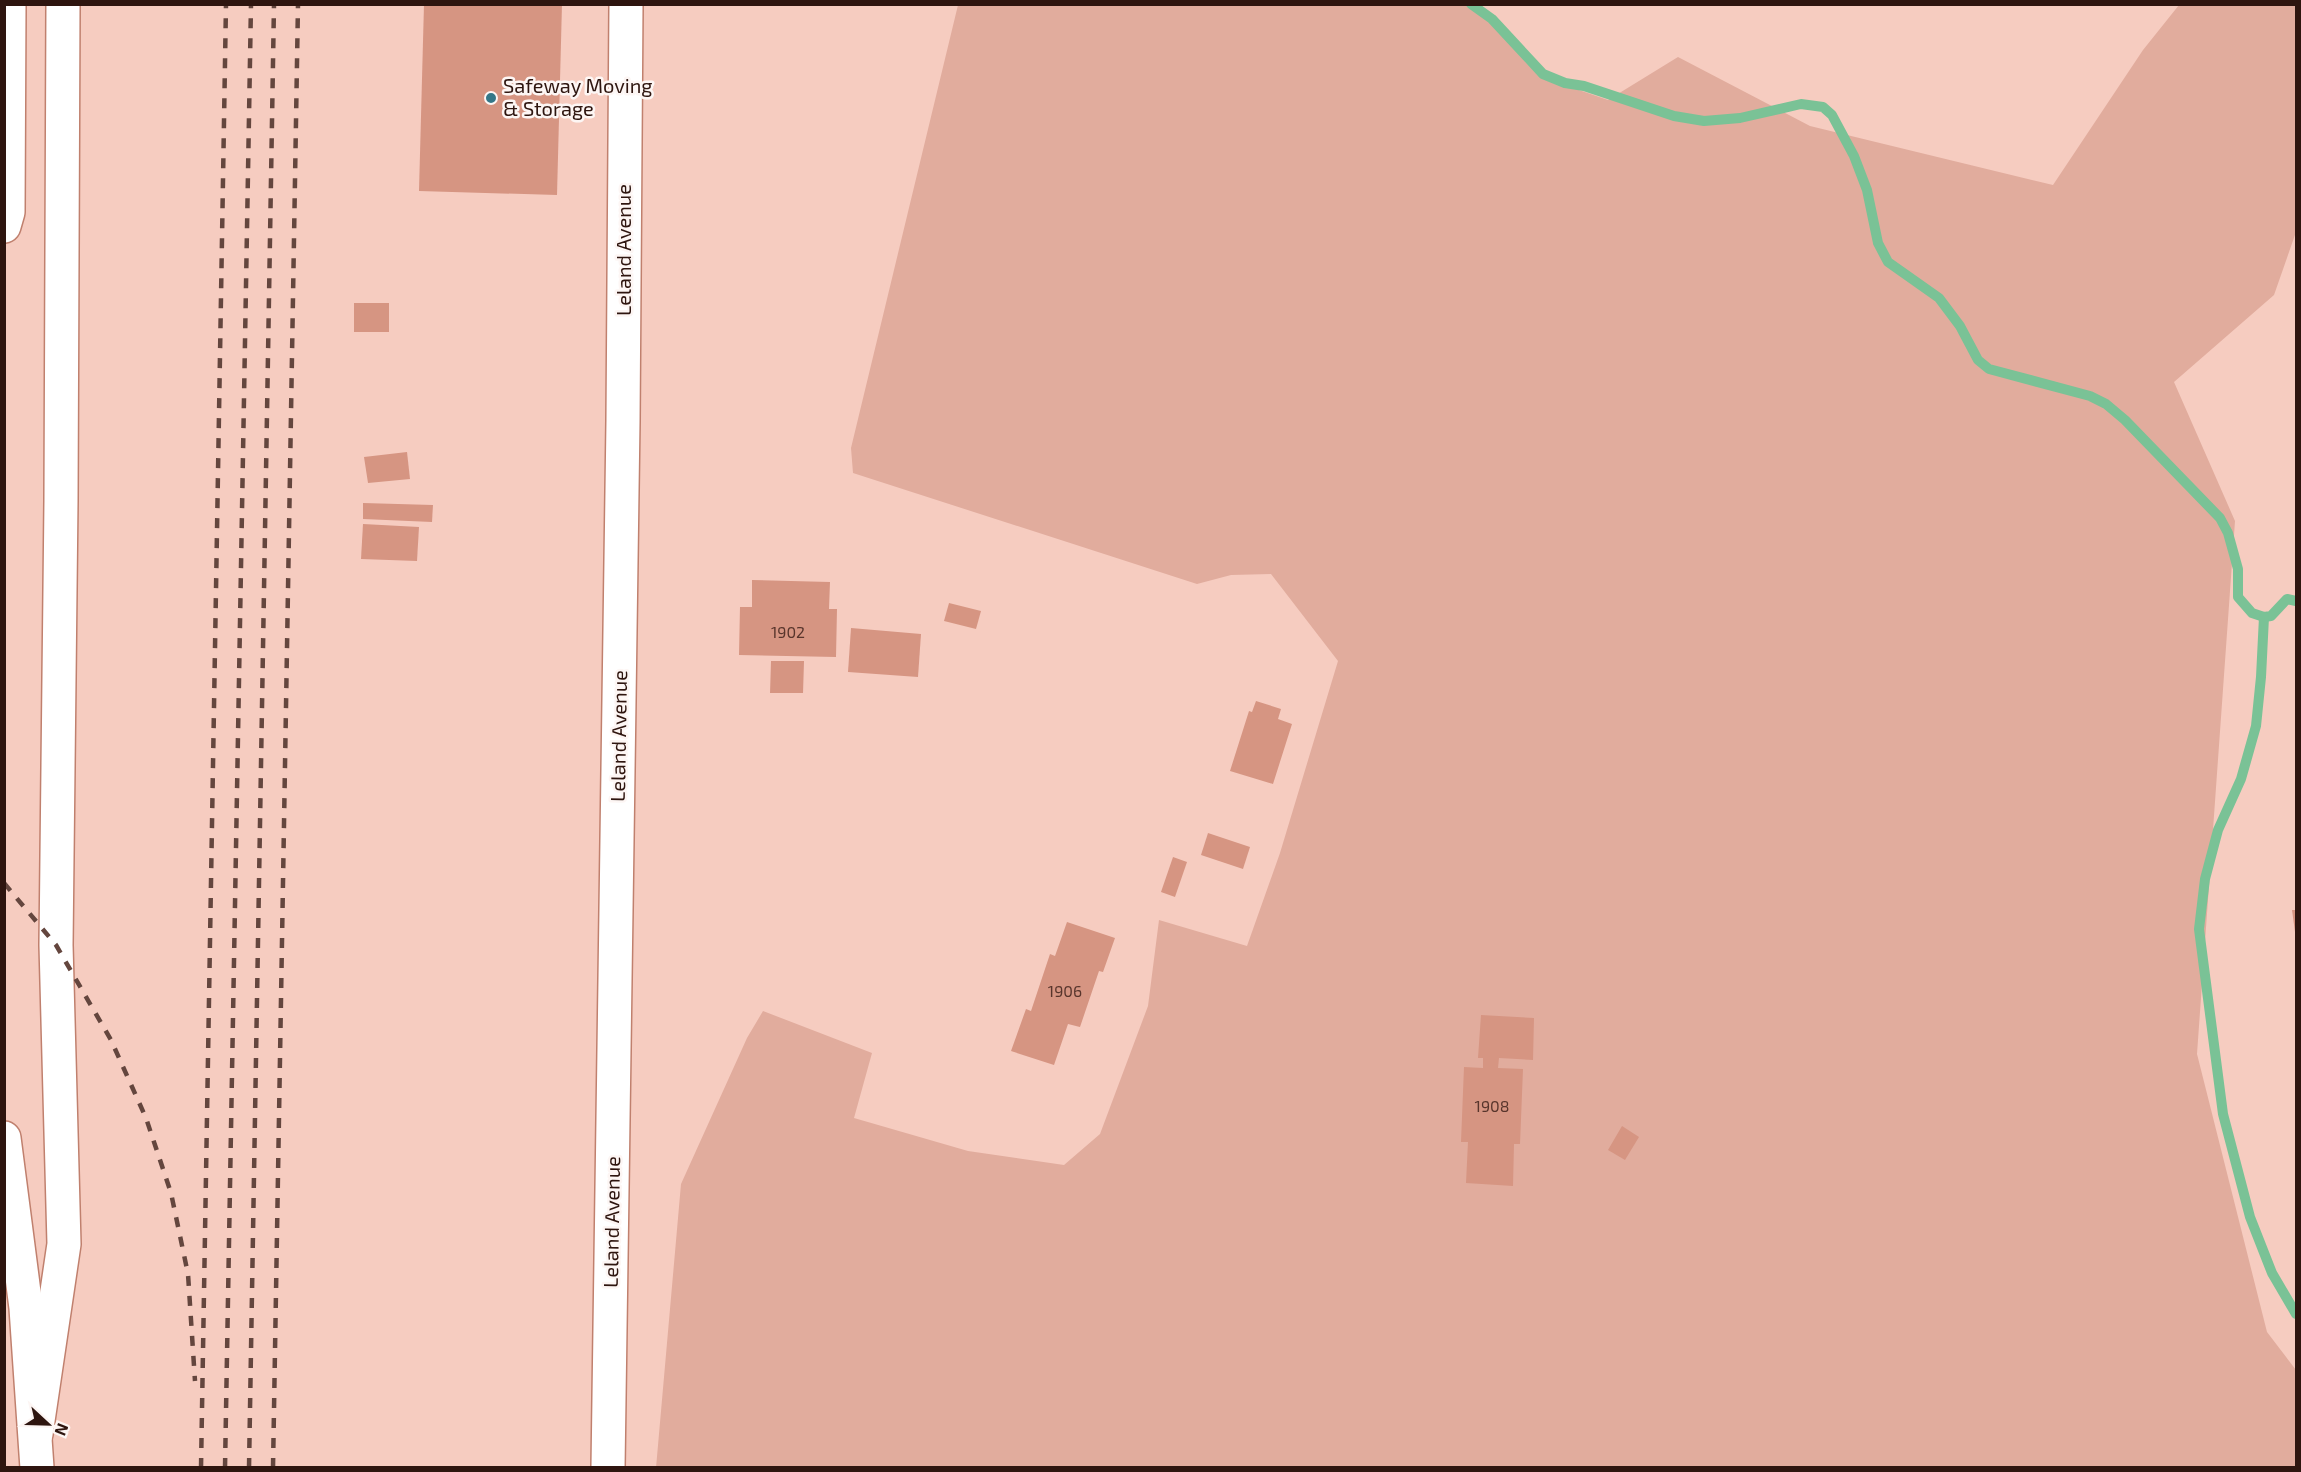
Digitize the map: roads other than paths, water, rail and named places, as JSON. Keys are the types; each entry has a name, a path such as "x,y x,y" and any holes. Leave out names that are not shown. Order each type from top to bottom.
{"main road":[{"path":"4,226 8,212 9,4"},
{"path":"36,1434 64,1244 56,945 63,4"},
{"name":"Leland Avenue","path":"608,1467 623,409 626,4"},
{"path":"4,1138 27,1308 37,1467"}],"waterway":[{"path":"1471,4 1492,19 1543,74 1565,83 1584,86 1674,116 1704,121 1740,118 1801,104 1823,107 1832,115 1854,156 1867,190 1878,243 1888,262 1939,298 1960,326 1978,360 1989,369 2090,396 2106,404 2125,420 2220,518 2228,533 2238,569 2238,597 2252,613 2264,617 2271,616 2287,599 2296,601"},
{"path":"2264,617 2256,726 2241,779 2218,830 2205,879 2199,929 2223,1114 2250,1217 2272,1273 2296,1314"}],"railway":[{"path":"201,1468 226,4"},
{"path":"225,1468 251,4"},
{"path":"249,1468 274,4"},
{"path":"273,1468 298,4"},
{"path":"4,883 56,945 111,1040 146,1118 171,1193 188,1274 195,1381"}],"place":[{"name":"Safeway Moving & Storage","path":"491,98"}]}
